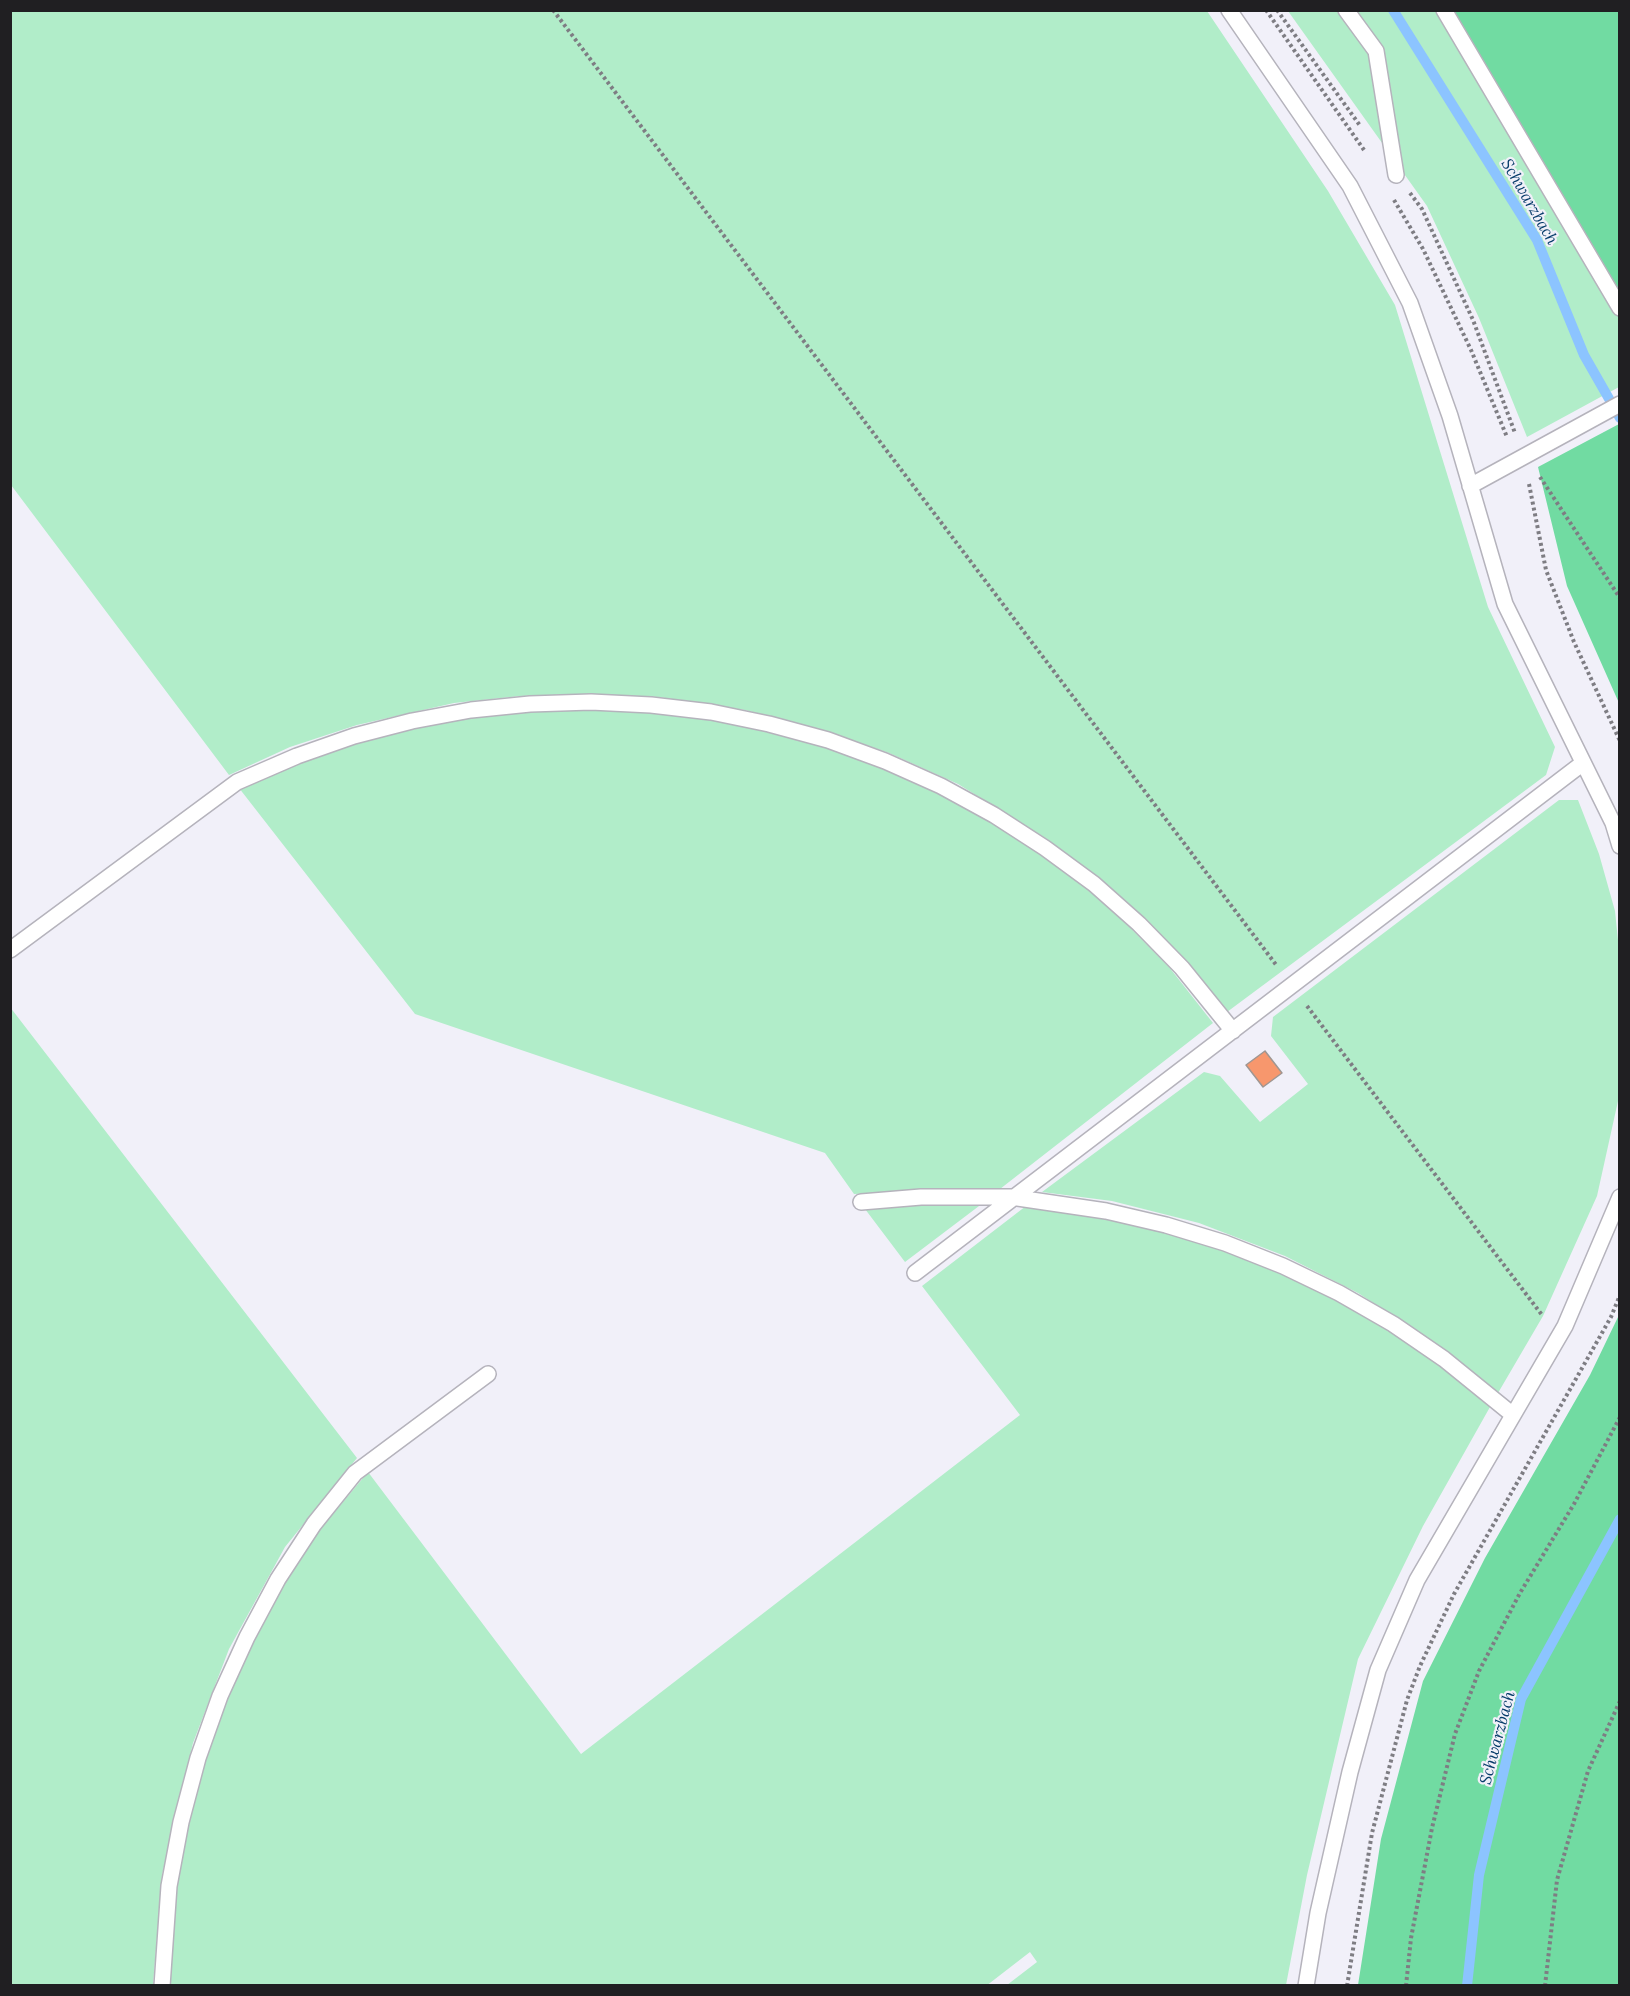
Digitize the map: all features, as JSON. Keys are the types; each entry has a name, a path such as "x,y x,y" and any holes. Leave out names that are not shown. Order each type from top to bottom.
{"lane":[{"path":"1229,10 1350,186 1410,303 1450,416 1505,604 1613,823 1620,846"},
{"path":"1346,10 1376,51 1396,175"},
{"path":"1444,10 1620,308"},
{"path":"1470,486 1620,404"},
{"path":"10,950 237,782 297,756 354,736 412,721 471,710 530,704 591,702 651,705 734,717 828,740 931,781 994,814 1094,884 1140,924 1182,968 1233,1031"},
{"path":"915,1273 1011,1197 1233,1031 1583,763"},
{"path":"861,1202 921,1197 1011,1197 1106,1211 1166,1225 1226,1243 1283,1266 1339,1293 1393,1324 1444,1359 1513,1415"},
{"path":"1306,1986 1318,1913 1350,1772 1378,1670 1417,1580 1565,1326 1620,1197"},
{"path":"162,1986 169,1886 181,1822 209,1727 247,1636 278,1579 302,1542 356,1473 488,1374"}],"path":[{"path":"553,10 1543,1316"},
{"path":"1277,10 1368,136"},
{"path":"1396,175 1422,209 1473,321 1523,455 1546,570 1574,642 1620,741"},
{"path":"1523,455 1560,504 1620,598"},
{"path":"1347,1986 1372,1833 1407,1700 1420,1666 1454,1594 1611,1317 1620,1295"},
{"path":"1406,1986 1411,1938 1432,1828 1455,1734 1479,1671 1520,1593 1574,1504 1620,1417"},
{"path":"1545,1986 1557,1880 1588,1771 1620,1701"}],"green space":[{"path":"11,11 1207,11 1328,191 1395,305 1488,607 1555,747 1546,775 1227,1012 1179,957 1111,890 1047,839 958,784 889,753 822,730 745,710 659,697 588,694 520,696 454,703 357,725 290,747 229,775 11,485"},
{"path":"1288,11 1443,11 1619,311 1619,387 1527,437 1479,318 1427,206"},
{"path":"1446,11 1619,11 1619,306"},
{"path":"1619,424 1619,703 1567,586 1538,467"},
{"path":"589,706 657,711 744,723 818,741 952,794 1037,847 1102,899 1169,967 1213,1023 1000,1189 854,1194 825,1153 415,1014 239,788 296,762 361,739 456,717"},
{"path":"1559,800 1578,800 1599,854 1615,911 1620,960 1618,1101 1597,1196 1543,1316 1498,1393 1435,1343 1358,1293 1285,1256 1199,1223 1112,1201 1042,1192 1204,1072 1220,1076 1260,1122 1308,1084 1271,1036 1273,1017"},
{"path":"10,1007 357,1458 285,1547 229,1649 193,1743 162,1875 153,1985 11,1985"},
{"path":"983,1203 905,1262 865,1209 916,1204"},
{"path":"1026,1206 1108,1217 1192,1238 1277,1267 1351,1307 1425,1354 1490,1407 1423,1526 1358,1659 1307,1875 1286,1985 1007,1985 1037,1962 1030,1952 986,1986 166,1986 175,1876 205,1748 241,1653 297,1557 368,1472 581,1754 1020,1415 922,1286"},
{"path":"1619,1315 1619,1985 1358,1985 1381,1839 1423,1681 1485,1558 1590,1375"}],"building":[{"path":"1265,1051 1282,1073 1263,1087 1246,1065"}],"waterway":[{"name":"Schwarzbach","path":"1393,10 1537,240 1584,355 1620,418"},
{"name":"Schwarzbach","path":"1467,1986 1479,1875 1521,1699 1620,1519"}]}
